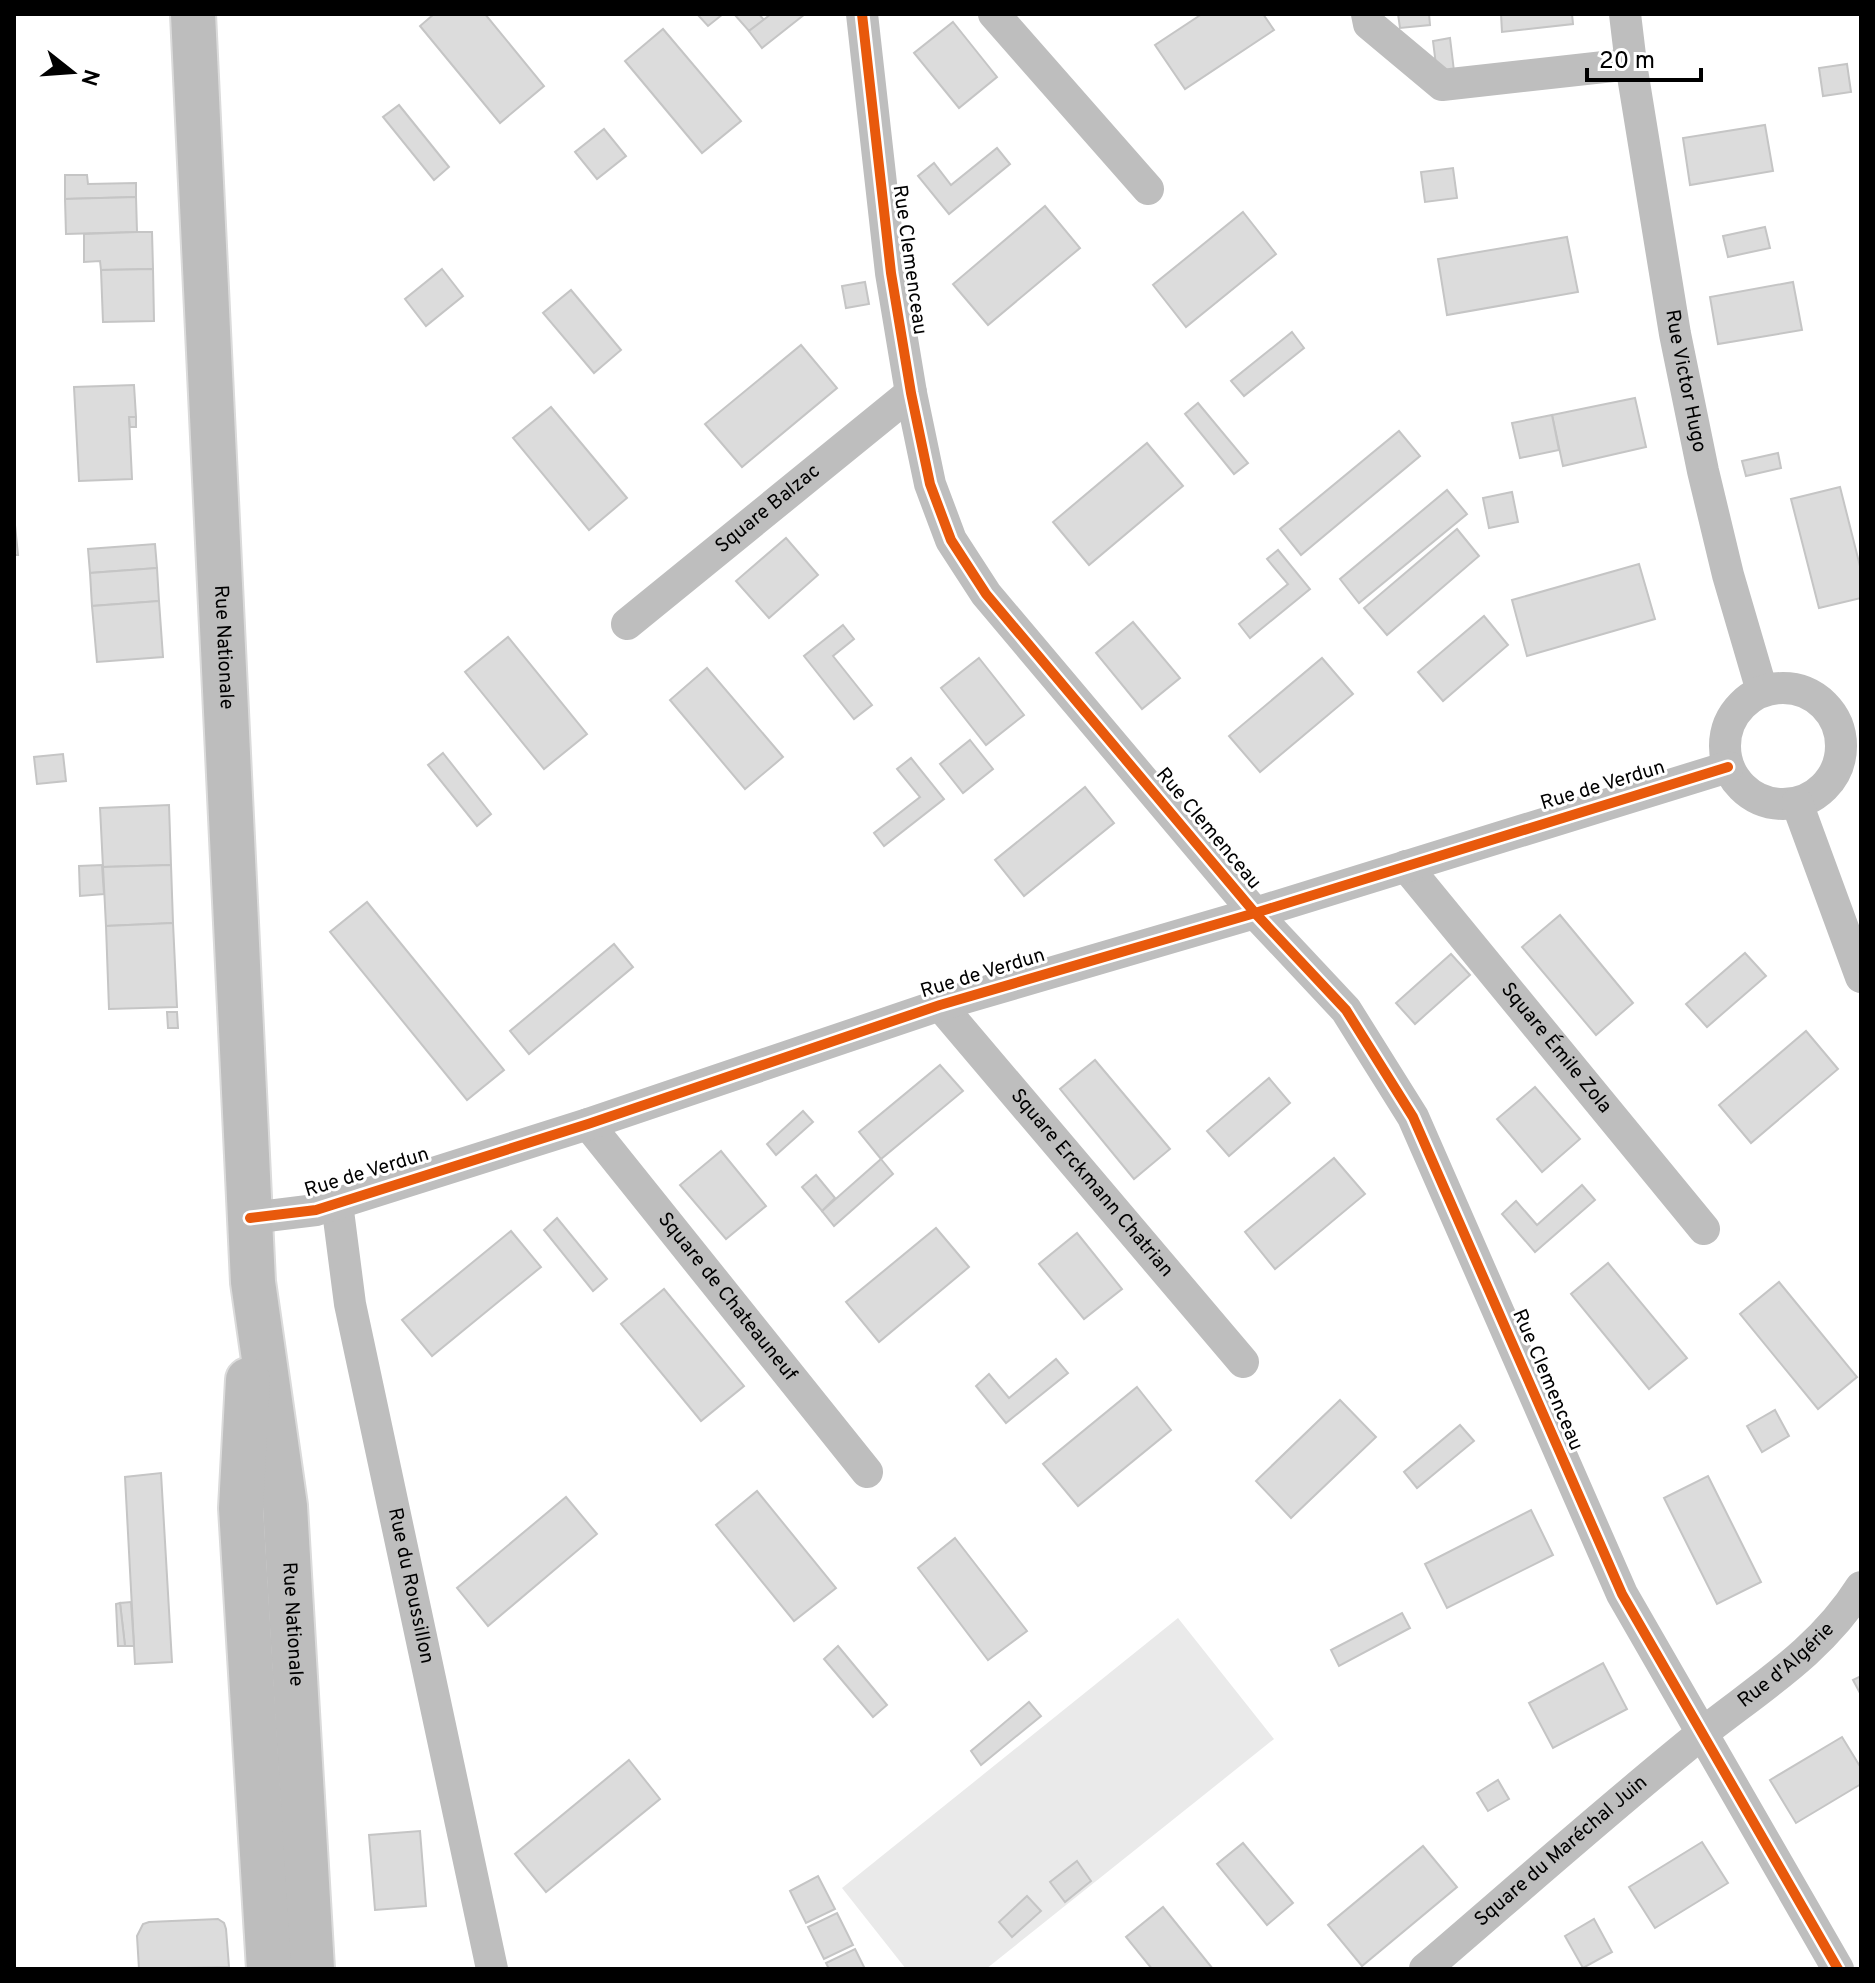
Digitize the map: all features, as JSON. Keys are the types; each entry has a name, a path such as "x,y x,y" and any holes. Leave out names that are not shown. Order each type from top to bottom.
{"main road":[{"name":"Rue Nationale","path":"193,14 253,1282 285,1506 312,1969"},
{"name":"Rue Nationale","path":"253,1282 241,1508 269,1969"}],"street":[{"name":"Rue Clemenceau","path":"862,14 891,273 911,393 930,484 951,540 986,594 1255,913 1346,1010 1413,1117 1622,1594 1838,1969"},
{"path":"994,14 1148,189"},
{"path":"1367,14 1369,24 1442,85 1631,64"},
{"name":"Rue Victor Hugo","path":"1625,14 1675,334 1728,575 1762,691"},
{"name":"Square Balzac","path":"627,624 911,393"},
{"path":"1781,687 1800,689 1818,698 1850,727 1840,761 1824,788 1797,803 1780,805 1756,798 1736,782 1728,767 1724,749 1726,730 1734,714 1747,700 1762,691 1781,687"},
{"name":"Rue de Verdun","path":"250,1218 316,1210 588,1124 940,1005 1255,913 1728,767"},
{"path":"1797,803 1861,977"},
{"name":"Square Émile Zola","path":"1406,866 1704,1229"},
{"name":"Square Erckmann Chatrian","path":"940,1005 1243,1362"},
{"name":"Square de Chateauneuf","path":"588,1124 867,1472"},
{"name":"Rue du Roussillon","path":"337,1203 350,1304 492,1969"},
{"name":"Rue d'Algérie","path":"1701,1735 1796,1663 1847,1610 1861,1587"},
{"name":"Square du Maréchal Juin","path":"1425,1969 1701,1735"}],"shaded area":[{"path":"1178,1618 1274,1739 986,1969 906,1969 842,1888"}],"building":[{"path":"434,14 485,14 544,86 500,123 420,26"},
{"path":"697,14 723,14 708,26"},
{"path":"734,14 759,14 764,20 749,31"},
{"path":"771,14 805,14 762,48 749,31"},
{"path":"1202,14 1263,14 1274,30 1185,89 1155,45"},
{"path":"1398,14 1429,14 1430,25 1400,28"},
{"path":"1501,14 1572,14 1573,24 1502,32"},
{"path":"953,22 997,77 959,108 914,53"},
{"path":"663,29 741,121 702,153 625,61"},
{"path":"1450,38 1454,71 1437,73 1433,41"},
{"path":"1847,64 1851,92 1823,96 1819,68"},
{"path":"399,105 449,167 434,180 383,117"},
{"path":"1765,125 1773,171 1690,185 1683,138"},
{"path":"604,129 626,156 597,179 575,152"},
{"path":"997,148 1010,164 949,214 918,176 934,163 951,185"},
{"path":"1453,168 1457,198 1425,202 1421,172"},
{"path":"65,175 87,175 88,184 136,183 136,197 65,199"},
{"path":"136,197 137,232 66,234 65,199"},
{"path":"1045,206 1080,248 988,325 953,284"},
{"path":"1243,212 1276,254 1186,327 1153,285"},
{"path":"1765,227 1770,248 1728,257 1723,236"},
{"path":"152,232 153,269 101,270 100,261 84,262 84,234"},
{"path":"1567,237 1578,292 1447,315 1438,259"},
{"path":"153,269 154,321 103,322 101,270"},
{"path":"442,269 463,296 426,326 405,299"},
{"path":"865,282 869,304 846,308 842,286"},
{"path":"1793,282 1802,330 1718,344 1710,297"},
{"path":"571,290 621,350 594,373 543,313"},
{"path":"1292,332 1304,348 1244,396 1231,381"},
{"path":"801,345 837,388 742,467 705,424"},
{"path":"134,385 136,417 129,417 132,479 79,481 74,387"},
{"path":"1635,398 1646,447 1563,466 1552,415"},
{"path":"1198,403 1248,463 1234,474 1185,414"},
{"path":"551,407 627,498 589,530 513,438"},
{"path":"1552,415 1559,450 1520,458 1512,423"},
{"path":"129,417 136,417 136,427 130,427"},
{"path":"1399,431 1420,456 1301,555 1280,529"},
{"path":"1147,443 1183,486 1089,565 1053,522"},
{"path":"1778,453 1781,468 1746,476 1742,461"},
{"path":"1840,487 1861,570 1861,598 1819,608 1791,499"},
{"path":"1447,490 1467,514 1359,603 1340,579"},
{"path":"1512,492 1518,522 1489,528 1483,498"},
{"path":"14,515 18,555 14,555"},
{"path":"1457,529 1479,556 1387,635 1364,608"},
{"path":"786,538 818,575 769,618 736,581"},
{"path":"155,544 157,568 90,573 88,549"},
{"path":"1278,550 1310,589 1250,638 1239,624 1288,584 1267,559"},
{"path":"1639,564 1655,619 1527,656 1512,600"},
{"path":"157,568 159,601 92,606 90,573"},
{"path":"159,601 163,657 97,662 92,606"},
{"path":"1484,616 1508,645 1443,701 1418,672"},
{"path":"1133,622 1180,678 1142,709 1096,653"},
{"path":"843,625 854,639 833,656 872,705 854,719 804,656"},
{"path":"508,637 587,734 544,769 465,672"},
{"path":"979,658 1024,715 986,745 941,688"},
{"path":"1322,658 1353,694 1260,772 1229,736"},
{"path":"707,668 783,757 745,789 670,700"},
{"path":"970,740 993,769 963,793 940,764"},
{"path":"443,753 491,814 477,826 428,765"},
{"path":"63,754 66,781 37,784 34,757"},
{"path":"911,758 944,799 884,846 874,833 920,797 897,769"},
{"path":"1085,787 1114,823 1024,896 995,860"},
{"path":"169,805 171,865 103,867 100,808"},
{"path":"102,865 104,894 80,896 79,866"},
{"path":"171,865 173,923 106,926 103,867"},
{"path":"367,902 504,1070 467,1100 330,932"},
{"path":"1560,915 1633,1003 1596,1035 1522,947"},
{"path":"173,923 177,1007 109,1009 106,926"},
{"path":"614,944 633,967 529,1054 510,1031"},
{"path":"1745,953 1766,976 1707,1027 1686,1004"},
{"path":"1451,954 1470,975 1415,1024 1396,1003"},
{"path":"167,1012 177,1012 178,1028 168,1028"},
{"path":"1806,1031 1838,1069 1751,1143 1719,1105"},
{"path":"1095,1060 1170,1149 1134,1179 1060,1089"},
{"path":"940,1065 963,1091 881,1159 859,1132"},
{"path":"1269,1078 1290,1103 1229,1156 1207,1131"},
{"path":"1535,1087 1580,1139 1542,1172 1497,1119"},
{"path":"803,1111 813,1122 776,1155 767,1144"},
{"path":"721,1151 766,1206 726,1239 680,1185"},
{"path":"1334,1158 1365,1194 1275,1269 1245,1232"},
{"path":"881,1159 893,1174 834,1226 822,1211"},
{"path":"816,1175 835,1198 822,1211 802,1187"},
{"path":"1582,1185 1595,1200 1535,1252 1502,1214 1516,1201 1537,1225"},
{"path":"557,1218 607,1279 593,1291 544,1230"},
{"path":"936,1228 969,1267 879,1342 846,1302"},
{"path":"511,1231 541,1267 432,1356 402,1320"},
{"path":"1077,1233 1122,1289 1084,1319 1039,1264"},
{"path":"1608,1263 1687,1358 1649,1389 1571,1294"},
{"path":"1779,1282 1857,1377 1818,1409 1740,1314"},
{"path":"664,1289 744,1386 701,1421 621,1324"},
{"path":"1056,1359 1068,1373 1006,1423 976,1386 989,1374 1009,1398"},
{"path":"1137,1387 1171,1430 1078,1506 1043,1464"},
{"path":"1340,1400 1376,1437 1291,1518 1256,1481"},
{"path":"1775,1410 1789,1436 1762,1452 1747,1426"},
{"path":"1460,1425 1474,1441 1417,1488 1404,1472"},
{"path":"161,1473 172,1662 135,1664 125,1477"},
{"path":"1708,1476 1761,1582 1717,1604 1664,1498"},
{"path":"757,1491 836,1588 794,1621 716,1525"},
{"path":"566,1497 597,1534 488,1626 457,1588"},
{"path":"1531,1510 1553,1555 1447,1608 1425,1564"},
{"path":"955,1538 1027,1631 988,1660 918,1568"},
{"path":"131,1602 134,1646 125,1646 120,1603"},
{"path":"120,1603 125,1646 118,1646 116,1604"},
{"path":"1402,1613 1410,1628 1339,1666 1331,1650"},
{"path":"838,1646 887,1705 873,1717 824,1659"},
{"path":"1603,1663 1627,1709 1553,1748 1529,1703"},
{"path":"1861,1676 1861,1695 1853,1680"},
{"path":"1029,1702 1041,1716 981,1765 971,1751"},
{"path":"1842,1737 1861,1768 1861,1784 1796,1823 1770,1780"},
{"path":"629,1760 660,1799 546,1892 515,1854"},
{"path":"1498,1780 1509,1799 1488,1811 1477,1793"},
{"path":"420,1831 426,1906 375,1910 369,1835"},
{"path":"1702,1842 1728,1883 1655,1928 1629,1887"},
{"path":"1243,1843 1293,1903 1267,1925 1217,1864"},
{"path":"1423,1846 1457,1887 1362,1966 1328,1925"},
{"path":"1077,1861 1091,1881 1065,1902 1050,1882"},
{"path":"818,1876 835,1909 806,1923 790,1891"},
{"path":"1027,1896 1041,1911 1012,1937 999,1922"},
{"path":"1163,1907 1213,1969 1152,1969 1126,1937"},
{"path":"837,1913 853,1945 824,1959 808,1927"},
{"path":"218,1919 226,1929 229,1967 139,1969 137,1936 143,1924"},
{"path":"1594,1919 1612,1952 1583,1968 1565,1936"},
{"path":"855,1949 865,1969 829,1969 826,1963"}],"cycle path":[{"path":"862,14 891,273 911,393 930,484 951,540 986,594 1255,913 1346,1010 1413,1117 1622,1594 1838,1969"},
{"path":"250,1218 316,1210 588,1124 940,1005 1255,913 1728,767"}]}
